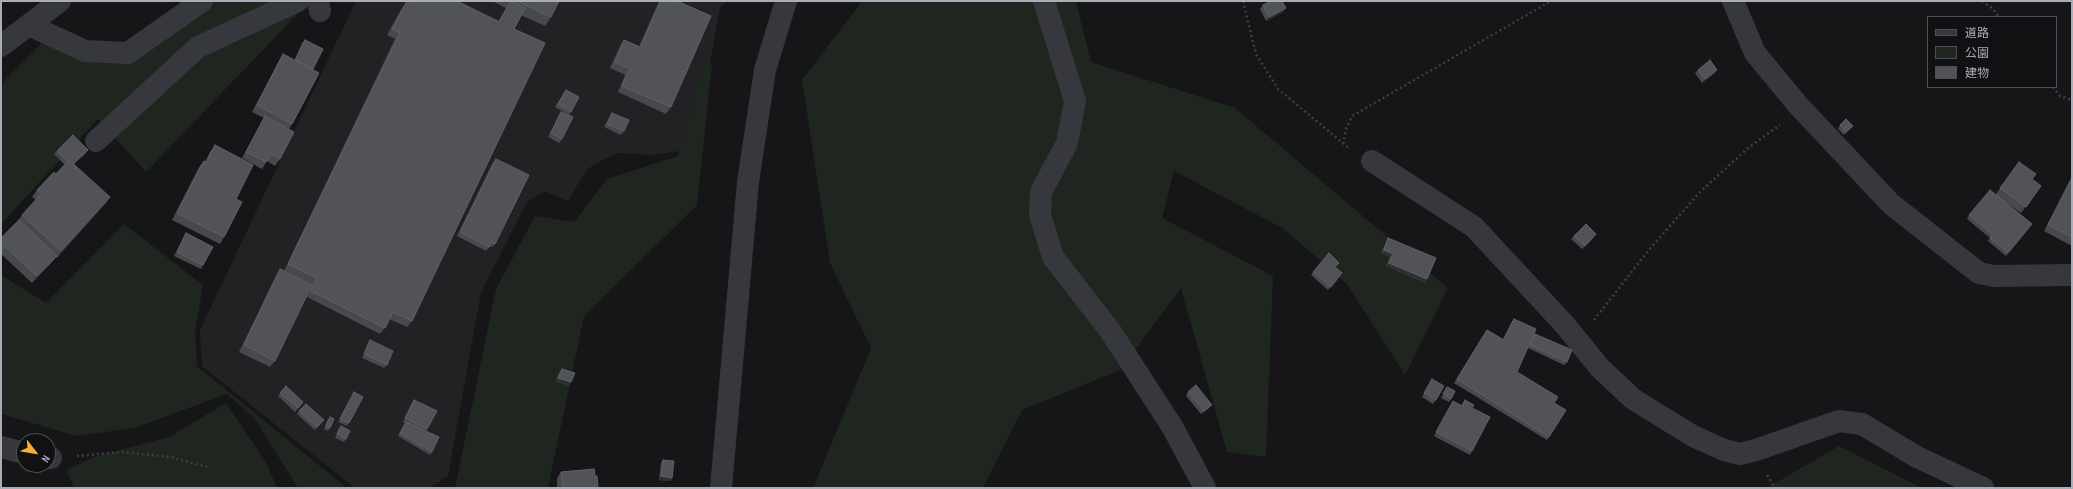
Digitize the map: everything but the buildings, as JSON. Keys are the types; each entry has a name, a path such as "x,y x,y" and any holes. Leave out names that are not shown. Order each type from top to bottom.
{"street":[{"path":"1,46 60,1"},
{"path":"29,25 85,51 128,53 202,1"},
{"path":"96,141 198,47 298,1"},
{"path":"1044,1 1075,101 1067,143 1041,192 1040,215 1053,257 1111,332 1173,428 1205,488"},
{"path":"1733,1 1755,53 1801,109 1892,204 1979,273 1994,276 2072,275"},
{"path":"721,488 748,182 765,70 783,2"},
{"path":"1372,161 1394,182 1474,227 1579,342 1600,368 1633,399 1693,436 1724,450 1740,454 1756,450 1839,421 1862,424 1917,457 1983,488"},
{"path":"1,447 16,451"}],"path":[{"path":"1243,1 1256,54 1278,89 1362,159 1372,161"},
{"path":"1343,144 1346,129 1352,116 1551,1"},
{"path":"1982,1 1993,9 1998,16"},
{"path":"2053,88 2060,96 2072,100"},
{"path":"1579,342 1603,308 1648,251 1699,193 1748,148 1801,109"},
{"path":"56,457 123,452 170,457 208,467"}],"shaded area":[{"path":"356,1 727,1 720,8 694,149 651,155 616,153 587,169 568,201 544,191 527,202 481,292 448,476 429,488 355,488 202,366 200,330"}],"green space":[{"path":"215,1 310,1 146,172 98,119 1,224 1,87 5,80 42,43 129,57"},
{"path":"862,1 1076,1 1091,62 1235,108 1448,288 1405,375 1347,284 1284,229 1174,171 1162,218 1273,276 1266,457 1227,452 1181,288 1120,370 1022,410 983,488 813,488 871,348 830,263 802,80"},
{"path":"703,63 712,64 697,205 584,316 548,488 455,488 496,289 535,216 574,222 607,179 678,156"},
{"path":"124,224 203,285 195,332 197,366 347,488 298,488 255,419 227,394 134,428 77,436 1,414 1,275 46,303"},
{"path":"226,403 266,462 277,488 74,488 66,470 94,457 169,437"},
{"path":"1839,446 1922,488 1767,488"}]}
